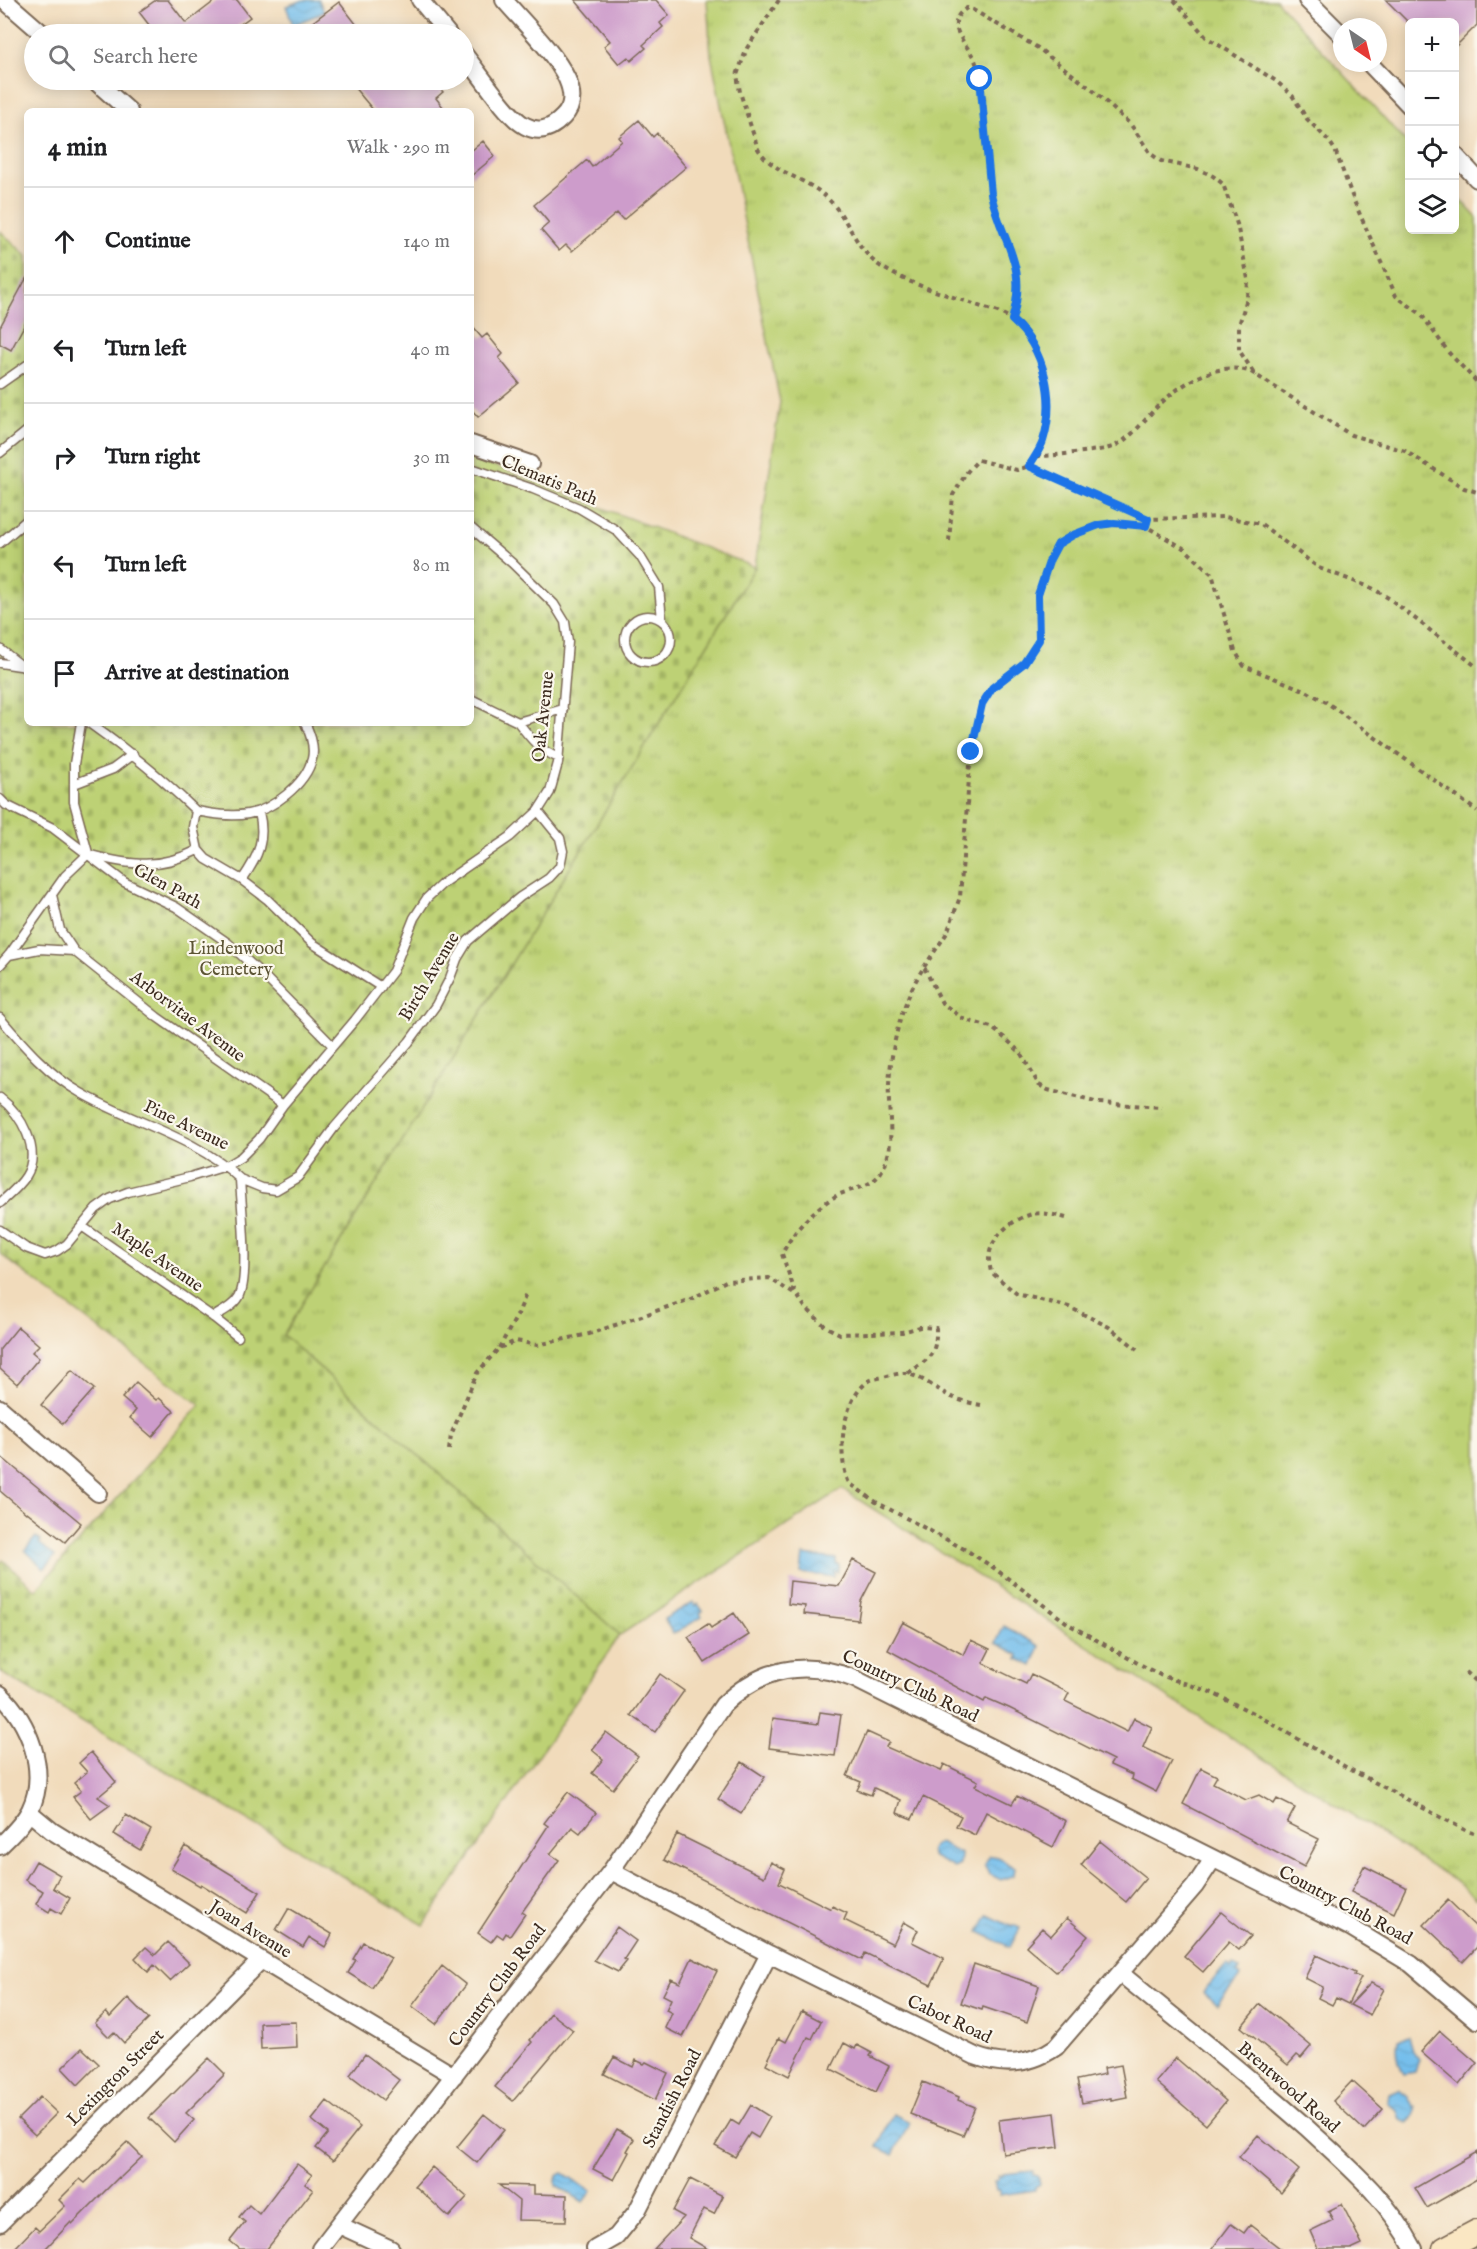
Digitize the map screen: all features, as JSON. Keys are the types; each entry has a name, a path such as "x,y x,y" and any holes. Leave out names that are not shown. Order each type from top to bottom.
{"main road":[{"path":"1445,2249 1477,2232"}],"street":[{"path":"4,0 32,24"},
{"path":"420,0 440,24"},
{"path":"474,67 510,114 530,129 542,130 551,126 568,112 572,94 566,78 538,39 504,0"},
{"path":"1307,0 1333,26"},
{"path":"1378,72 1405,101"},
{"path":"105,90 126,108"},
{"path":"1459,159 1477,179"},
{"path":"474,445 530,464"},
{"path":"0,1408 98,1492"},
{"name":"Country Club Road","path":"320,2249 611,1871 723,1705 734,1693 762,1676 777,1671 825,1669 855,1679 1350,1927 1391,1950 1431,1979 1477,2020"},
{"path":"0,1694 20,1717 33,1750 36,1766 36,1788 29,1812 0,1846"},
{"name":"Joan Avenue","path":"29,1812 52,1831 454,2076"},
{"name":"Cabot Road","path":"611,1871 770,1954 975,2056 998,2063 1035,2059 1056,2047 1195,1886 1213,1858"},
{"name":"Standish Road","path":"595,2249 616,2237 637,2211 770,1954"},
{"name":"Lexington Street","path":"0,2223 261,1960"},
{"name":"Brentwood Road","path":"1120,1973 1278,2103 1360,2176 1393,2213 1414,2249"},
{"path":"339,2225 391,2249"}],"lane":[{"path":"0,384 24,367"},
{"path":"0,453 24,433"},
{"name":"Clematis Path","path":"474,469 533,489 579,508 616,530 640,556 659,587 662,620"},
{"path":"0,543 24,523"},
{"name":"Oak Avenue","path":"381,987 393,971 414,918 427,898 443,883 510,837 538,811 550,792 559,758 568,642 565,622 554,604 521,571 474,531"},
{"path":"645,616 654,616 662,620 669,627 672,636 667,653 652,663 634,658 628,652 625,643 625,633 629,625 645,616"},
{"path":"0,649 24,667"},
{"path":"0,663 24,668"},
{"path":"474,700 518,722 529,738 545,753 559,758"},
{"path":"518,722 563,709"},
{"path":"80,726 74,764 75,802 88,854"},
{"path":"93,726 156,773 196,811 224,815 246,815 259,812 280,801 299,782 312,759 313,743 306,726"},
{"path":"74,784 113,769 133,754"},
{"name":"Glen Path","path":"0,799 6,805 53,828 124,882 176,907 228,943 332,1045"},
{"path":"196,811 193,827 198,850 211,863 242,880 281,912 312,943 381,987"},
{"name":"Birch Avenue","path":"240,1179 262,1188 276,1190 298,1177 333,1128 409,1042 436,1005 457,958 468,940 520,897 549,878 560,866 563,851 560,838 538,811"},
{"path":"242,880 252,865 261,843 263,827 259,812"},
{"path":"88,854 118,862 160,864 180,859 198,850"},
{"path":"0,964 9,955 66,876 88,854"},
{"name":"Arborvitae Avenue","path":"51,895 60,930 74,951 156,1017 283,1105"},
{"path":"9,955 39,949 74,951"},
{"name":"Pine Avenue","path":"0,1018 50,1071 80,1093 201,1150 226,1166 241,1157 259,1139 283,1105 381,987"},
{"path":"0,1098 10,1106 24,1126 33,1153 27,1174 0,1203"},
{"path":"0,1230 26,1248 45,1255 67,1244 96,1209 110,1198 226,1166 240,1179 244,1275 239,1296 226,1310 213,1317"},
{"name":"Maple Avenue","path":"83,1227 213,1317 238,1337"}],"path":[{"path":"779,0 747,48 737,75 752,131 763,157 779,171 811,184 827,197 836,206 864,251 884,269 915,283 1002,314 1025,332 1036,349 1046,388 1047,412 1044,440 1029,466 1017,470 978,460 967,472 953,495 949,541"},
{"path":"1174,0 1206,37 1276,81 1292,95 1307,119 1329,141 1335,150 1354,201 1396,296 1421,314 1449,353 1477,382"},
{"path":"1012,320 1019,281 1011,249 995,211 991,194 980,79 974,57 956,30 955,23 958,16 967,8 1038,48 1095,92 1131,125 1151,154 1161,161 1198,170 1213,176 1222,184 1237,224 1248,279 1247,298 1239,325 1239,350 1256,375"},
{"path":"1035,456 1056,456 1109,448 1133,432 1157,406 1200,375 1229,367 1241,368 1256,375 1351,435 1405,452 1458,485 1477,492"},
{"path":"1029,466 1148,519 1225,517 1261,524 1319,568 1372,588 1390,599 1477,667"},
{"path":"1146,526 1148,519"},
{"path":"1477,811 1326,702 1304,690 1244,666 1235,651 1212,574 1185,549 1146,526 1114,523 1086,529 1058,544 1050,559 1038,595 1039,640 1024,663 992,688 982,704 971,752 960,897 947,933 916,980 898,1030 889,1086 890,1149 879,1175 866,1184 838,1195 824,1205 789,1238 782,1254 788,1277 798,1296 826,1327 840,1334 902,1332 920,1327 936,1328 937,1344 928,1359 907,1374 870,1381 851,1406 842,1438 844,1463 849,1483 876,1503 966,1550 1070,1625 1132,1660 1160,1675 1208,1691 1259,1716 1342,1765 1467,1831 1477,1834"},
{"path":"924,967 942,1004 965,1020 991,1027 1007,1040 1020,1052 1039,1085 1048,1090 1099,1103 1162,1107"},
{"path":"1066,1218 1053,1214 1030,1214 1012,1223 999,1234 989,1256 991,1272 1017,1294 1069,1307 1109,1327 1137,1348"},
{"path":"499,1348 516,1341 537,1345 589,1334 691,1299 726,1281 770,1278 798,1296"},
{"path":"449,1450 451,1435 477,1373 499,1348 519,1314 526,1294"},
{"path":"907,1374 936,1387 947,1396 981,1405"},
{"path":"1466,1672 1477,1682"}],"green space":[{"path":"707,0 1276,0 1333,62 1333,72 1342,72 1405,141 1405,234 1459,234 1459,198 1477,218 1477,1899 1454,1880 842,1489 620,1635 283,1335 755,567 780,402 711,55"},
{"name":"Lindenwood Cemetery","path":"0,231 24,253 24,726 474,726 474,458 755,567 283,1335 620,1635 424,1925 0,1672 0,1564 3,1560 36,1590 200,1405 0,1254"}],"water":[{"path":"304,0 319,0 324,12 293,24 286,6"},
{"path":"36,1537 41,1541 39,1543 55,1556 44,1569 25,1550"},
{"path":"803,1555 836,1559 836,1564 839,1565 838,1572 834,1572 834,1577 801,1573"},
{"path":"693,1602 695,1606 698,1604 703,1611 700,1613 702,1617 673,1634 664,1619"},
{"path":"1004,1626 1040,1646 1032,1666 1018,1659 1019,1655 996,1643"},
{"path":"939,1843 961,1854 960,1865 954,1868 932,1856 933,1846"},
{"path":"990,1856 998,1857 1015,1867 1014,1875 1001,1880 989,1874 984,1865"},
{"path":"988,1915 1012,1927 1013,1925 1020,1928 1010,1947 979,1932"},
{"path":"1227,1964 1231,1968 1233,1965 1240,1970 1237,1973 1241,1976 1217,2004 1203,1992"},
{"path":"1409,2037 1413,2051 1419,2059 1415,2072 1404,2074 1398,2057 1398,2039"},
{"path":"1398,2089 1408,2096 1415,2107 1414,2116 1407,2123 1400,2120 1397,2110 1388,2102 1389,2093"},
{"path":"893,2114 910,2122 893,2155 877,2147"},
{"path":"1033,2171 1033,2174 1038,2175 1040,2184 1035,2187 1035,2190 1000,2195 1000,2191 996,2191 994,2181 998,2180 998,2176"},
{"path":"563,2173 591,2191 583,2202 556,2185 557,2177"}],"building":[{"path":"156,0 168,0 186,23 216,0 237,0 250,17 241,24 148,24 139,12"},
{"path":"575,0 656,0 669,15 660,23 663,27 643,45 646,48 631,61 628,57 619,64 604,46 610,41"},
{"path":"1386,0 1477,0 1477,25 1459,43 1459,18 1405,19"},
{"path":"339,2 356,24 310,24"},
{"path":"356,90 441,90 443,92 436,98 444,108 371,108"},
{"path":"639,120 653,137 657,133 686,167 623,220 617,213 572,251 566,245 559,251 541,230 549,223 534,205 587,160 592,167 622,141 619,137"},
{"path":"483,141 495,156 474,174 474,148"},
{"path":"24,283 24,326 11,350 0,344 0,327"},
{"path":"474,329 482,338 487,334 503,354 499,358 519,383 478,417 474,412"},
{"path":"18,1327 39,1345 32,1352 39,1358 17,1384 0,1369 0,1349"},
{"path":"72,1370 94,1389 63,1424 41,1405"},
{"path":"136,1382 156,1400 159,1398 174,1411 152,1437 130,1418 136,1410 122,1398"},
{"path":"0,1456 81,1523 65,1542 0,1491"},
{"path":"853,1560 876,1572 861,1601 858,1620 804,1614 805,1606 788,1604 790,1581 839,1586"},
{"path":"734,1613 749,1635 705,1663 688,1637 708,1624 711,1628"},
{"path":"903,1622 964,1655 971,1640 990,1649 983,1663 1026,1684 1031,1674 1069,1693 1065,1701 1127,1732 1134,1718 1152,1727 1143,1747 1172,1761 1156,1792 1131,1779 1132,1775 1110,1765 1113,1760 1009,1708 986,1698 984,1702 888,1650"},
{"path":"660,1674 684,1691 655,1732 631,1715"},
{"path":"820,1712 841,1715 835,1756 769,1748 773,1718 818,1724"},
{"path":"606,1732 638,1756 613,1789 592,1773 603,1759 592,1750"},
{"path":"867,1732 889,1742 886,1747 941,1771 944,1764 978,1781 975,1786 1012,1804 1017,1796 1066,1821 1053,1847 986,1812 975,1835 956,1826 961,1816 923,1797 912,1819 897,1813 901,1800 874,1788 871,1795 857,1790 861,1782 847,1776"},
{"path":"91,1752 116,1782 98,1797 110,1805 91,1819 73,1797 81,1791 74,1783 87,1772 79,1763"},
{"path":"742,1762 765,1777 741,1814 718,1799"},
{"path":"1201,1768 1217,1776 1213,1783 1246,1800 1259,1795 1274,1804 1277,1799 1295,1808 1287,1823 1319,1839 1304,1867 1183,1804"},
{"path":"568,1792 596,1813 580,1833 572,1827 550,1854 559,1860 522,1912 525,1914 510,1936 506,1933 503,1938 497,1934 491,1942 478,1933 548,1826 544,1823"},
{"path":"126,1815 151,1830 140,1850 114,1834"},
{"path":"677,1834 764,1877 771,1862 785,1869 779,1883 831,1909 832,1906 847,1913 844,1920 893,1944 904,1922 918,1930 912,1942 944,1958 931,1985 865,1953 862,1960 664,1860"},
{"path":"1100,1841 1146,1878 1126,1902 1081,1865"},
{"path":"185,1846 260,1892 247,1913 201,1884 200,1886 171,1869"},
{"path":"36,1861 60,1875 53,1888 70,1898 61,1914 51,1908 49,1912 36,1904 43,1891 25,1880"},
{"path":"1364,1866 1406,1887 1394,1913 1351,1892"},
{"path":"1448,1900 1477,1928 1477,1947 1463,1962 1424,1925"},
{"path":"289,1908 332,1934 325,1947 309,1937 303,1947 276,1930"},
{"path":"1221,1912 1251,1936 1239,1950 1229,1942 1203,1972 1184,1956"},
{"path":"1067,1918 1088,1936 1056,1972 1026,1946 1042,1928 1051,1936"},
{"path":"617,1927 636,1941 624,1959 627,1961 618,1972 594,1960"},
{"path":"168,1942 189,1963 170,1981 154,1965 148,1972 135,1958 146,1947 155,1955"},
{"path":"363,1942 391,1958 372,1988 348,1973"},
{"path":"1316,1955 1361,1978 1348,2004 1336,1998 1332,2005 1318,1998 1323,1987 1305,1978"},
{"path":"692,1958 717,1971 683,2037 665,2028 672,2013 666,2010 671,1999 663,1995 671,1979 680,1983"},
{"path":"974,1964 1039,1986 1027,2022 983,2007 982,2010 961,2003"},
{"path":"442,1966 466,1985 436,2024 412,2006"},
{"path":"1371,1983 1384,1989 1370,2015 1350,2005"},
{"path":"128,1998 149,2019 124,2043 114,2032 109,2037 95,2023 106,2012 110,2017"},
{"path":"1260,2004 1311,2046 1301,2058 1297,2055 1288,2065 1241,2027"},
{"path":"802,2011 821,2021 812,2039 808,2037 789,2076 766,2064 779,2038 786,2042"},
{"path":"551,2013 573,2030 513,2101 495,2087 532,2042 530,2040"},
{"path":"296,2022 297,2047 261,2049 260,2023"},
{"path":"1440,2031 1477,2063 1459,2085 1421,2052"},
{"path":"844,2043 855,2049 857,2045 872,2053 870,2056 889,2066 876,2092 831,2069"},
{"path":"82,2048 99,2064 78,2085 62,2068"},
{"path":"365,2054 399,2080 383,2100 350,2075"},
{"path":"614,2057 633,2067 636,2060 644,2064 646,2062 668,2073 655,2100 604,2074"},
{"path":"209,2058 225,2074 186,2113 194,2120 174,2142 149,2118"},
{"path":"1176,2058 1226,2101 1206,2125 1156,2082"},
{"path":"1121,2065 1127,2097 1082,2103 1077,2080 1105,2074 1104,2068"},
{"path":"1352,2081 1383,2109 1364,2130 1333,2101"},
{"path":"923,2082 959,2097 958,2100 975,2107 963,2135 910,2114"},
{"path":"40,2097 57,2113 35,2135 18,2119"},
{"path":"327,2101 360,2127 333,2161 316,2148 328,2133 312,2120"},
{"path":"751,2105 770,2117 758,2138 750,2133 735,2157 715,2146 731,2120 739,2125"},
{"path":"1055,2113 1059,2147 1003,2154 999,2120"},
{"path":"484,2114 504,2130 477,2163 457,2147"},
{"path":"617,2129 634,2139 614,2180 593,2169"},
{"path":"1258,2135 1299,2170 1281,2193 1239,2157"},
{"path":"127,2142 142,2157 72,2224 71,2222 45,2249 14,2249 35,2227 39,2231 65,2206 59,2200 80,2179 85,2183"},
{"path":"1477,2152 1477,2179 1427,2208 1415,2188"},
{"path":"297,2164 312,2175 305,2184 313,2190 267,2249 240,2249 230,2241 245,2222 239,2217 249,2205 259,2214"},
{"path":"432,2167 467,2197 449,2217 415,2186"},
{"path":"690,2179 723,2196 714,2214 704,2209 689,2238 708,2249 654,2249 684,2217 673,2211"},
{"path":"499,2185 534,2186 534,2194 567,2195 566,2221 518,2220 519,2201"},
{"path":"1342,2204 1362,2244 1351,2249 1318,2249 1310,2231 1333,2220 1328,2211"},
{"path":"1231,2224 1244,2233 1250,2225 1281,2249 1212,2249"}],"route":[{"path":"971,752 982,704 992,688 1024,663 1039,640 1038,595 1050,559 1058,544 1073,535 1099,525 1114,523 1146,526 1148,519 1029,466 1044,440 1047,412 1046,388 1041,360 1033,342 1012,320 1019,281 1011,249 995,211 991,194 980,79"}]}
